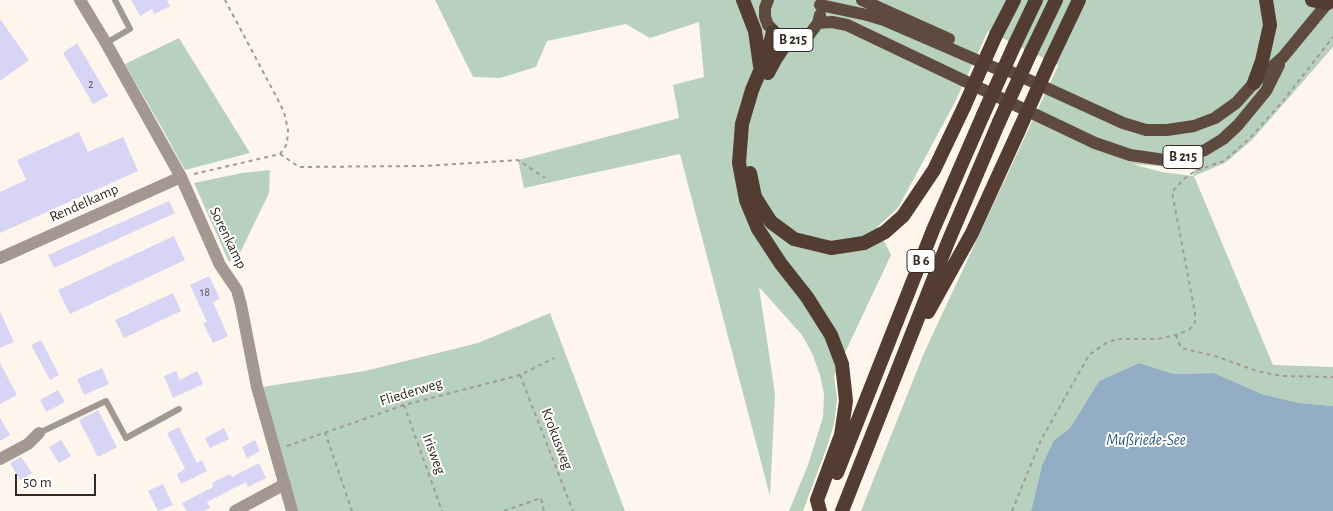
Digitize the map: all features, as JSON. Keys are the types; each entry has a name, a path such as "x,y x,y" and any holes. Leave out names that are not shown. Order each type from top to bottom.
{"highway":[{"path":"743,0 755,31 760,71"},
{"path":"788,40 776,58 760,91 748,127 747,163 755,197 771,222 794,239 832,248 864,243 885,232 902,216 934,170 1014,0"},
{"name":"B 6","path":"821,511 889,339 983,115 1036,0"},
{"name":"B 6","path":"842,511 948,242 1031,52 1056,0"},
{"path":"900,360 972,233 1079,0"},
{"path":"1254,83 1262,61 1270,25 1266,0"},
{"path":"1312,0 1328,1"},
{"path":"773,32 742,124 739,163 746,200 758,229 781,264 807,297 831,335 842,364 846,401 841,435 817,500 821,511"}],"main road":[{"name":"B 215","path":"768,0 765,8 765,17 768,25 773,32 788,40 803,39 809,35 818,23 820,14 818,2 884,20 995,68 1009,71 1123,123 1146,130 1194,126 1215,118 1236,102 1283,57 1328,1"},
{"name":"B 215","path":"862,0 998,61 1009,71"},
{"name":"B 215","path":"818,23 832,22 847,25 1095,143 1130,155 1165,160 1184,157 1205,150 1223,139 1238,125 1266,91 1283,57"}],"street":[{"name":"Sorenkamp","path":"80,0 181,177 220,265 236,290 241,305 257,387 292,511"},
{"name":"Rendelkamp","path":"0,258 181,177"},
{"path":"0,459 28,444 39,433"},
{"path":"235,511 285,484"}],"lane":[{"path":"106,43 130,29 115,0"},
{"path":"39,433 106,401 126,438 180,409"}],"path":[{"path":"181,177 280,154 287,144 288,130 284,112 225,0"},
{"path":"1012,511 1041,440 1089,355 1106,343 1117,339 1156,339 1176,335 1189,330 1195,322 1195,313 1172,192 1184,178 1195,171 1224,161 1250,138 1284,101 1333,37"},
{"path":"280,154 300,167 422,166 518,160 545,178"},
{"path":"1176,335 1181,348 1215,356 1257,371 1280,376 1333,376"},
{"name":"Fliederweg","path":"275,451 404,405 520,375 554,358"},
{"name":"Krokusweg","path":"520,375 573,511"},
{"name":"Irisweg","path":"404,405 442,511"},
{"path":"325,432 352,511"},
{"path":"504,511 541,498 544,511"}],"green space":[{"path":"435,0 1333,0 1333,47 1252,140 1225,163 1194,176 1273,365 1333,367 1333,406 1299,403 1262,394 1214,373 1174,374 1139,363 1099,381 1070,428 1054,440 1042,465 1031,511 861,511 924,353 1058,66 988,31 954,104 898,208 877,227 891,255 834,376 837,399 834,424 803,511 789,511 808,465 823,417 824,394 820,375 812,353 802,335 759,287 775,394 770,496 680,154 524,188 518,160 679,118 673,85 704,77 699,22 650,38 626,24 547,41 536,67 500,78 473,77","holes":["1193,163 1195,168 1193,176 1162,172 1132,164 1170,167"]},
{"path":"179,38 250,153 185,170 125,64"},
{"path":"270,170 269,193 240,253 229,262 194,183 242,173"},
{"path":"550,313 625,511 297,511 262,387 365,371 478,343"}],"water":[{"name":"Mußriede-See","path":"1139,363 1174,374 1214,373 1262,394 1299,403 1333,406 1333,511 1031,511 1042,465 1054,440 1070,428 1099,381"}],"building":[{"path":"131,0 169,0 167,1 170,6 154,14 152,9 140,16"},
{"path":"0,19 29,60 0,81"},
{"path":"77,43 108,96 93,104 63,53"},
{"path":"79,132 88,152 123,137 138,171 0,233 0,192 26,180 17,160"},
{"path":"169,201 175,213 54,268 48,255"},
{"path":"174,236 185,260 70,314 58,290"},
{"path":"209,276 220,299 213,302 228,336 213,343 203,323 207,322 190,285"},
{"path":"173,293 181,311 124,338 115,320"},
{"path":"0,311 14,342 0,348"},
{"path":"41,340 59,375 50,380 31,345"},
{"path":"0,363 17,395 0,404"},
{"path":"102,368 109,384 84,395 77,379"},
{"path":"176,371 180,380 197,371 203,384 173,398 164,376"},
{"path":"58,390 65,402 46,412 40,400"},
{"path":"98,410 117,447 98,457 79,420"},
{"path":"0,418 10,435 0,441"},
{"path":"179,427 197,463 202,460 207,471 181,484 177,474 185,469 167,433"},
{"path":"224,428 229,439 210,448 205,438"},
{"path":"61,440 71,456 59,463 49,447"},
{"path":"255,440 260,451 247,458 242,447"},
{"path":"21,457 32,473 20,480 10,463"},
{"path":"259,463 266,478 248,487 246,482 207,502 210,508 204,511 187,511 182,503 213,487 212,483 230,474 232,477"},
{"path":"163,484 173,505 158,511 148,491"}]}
